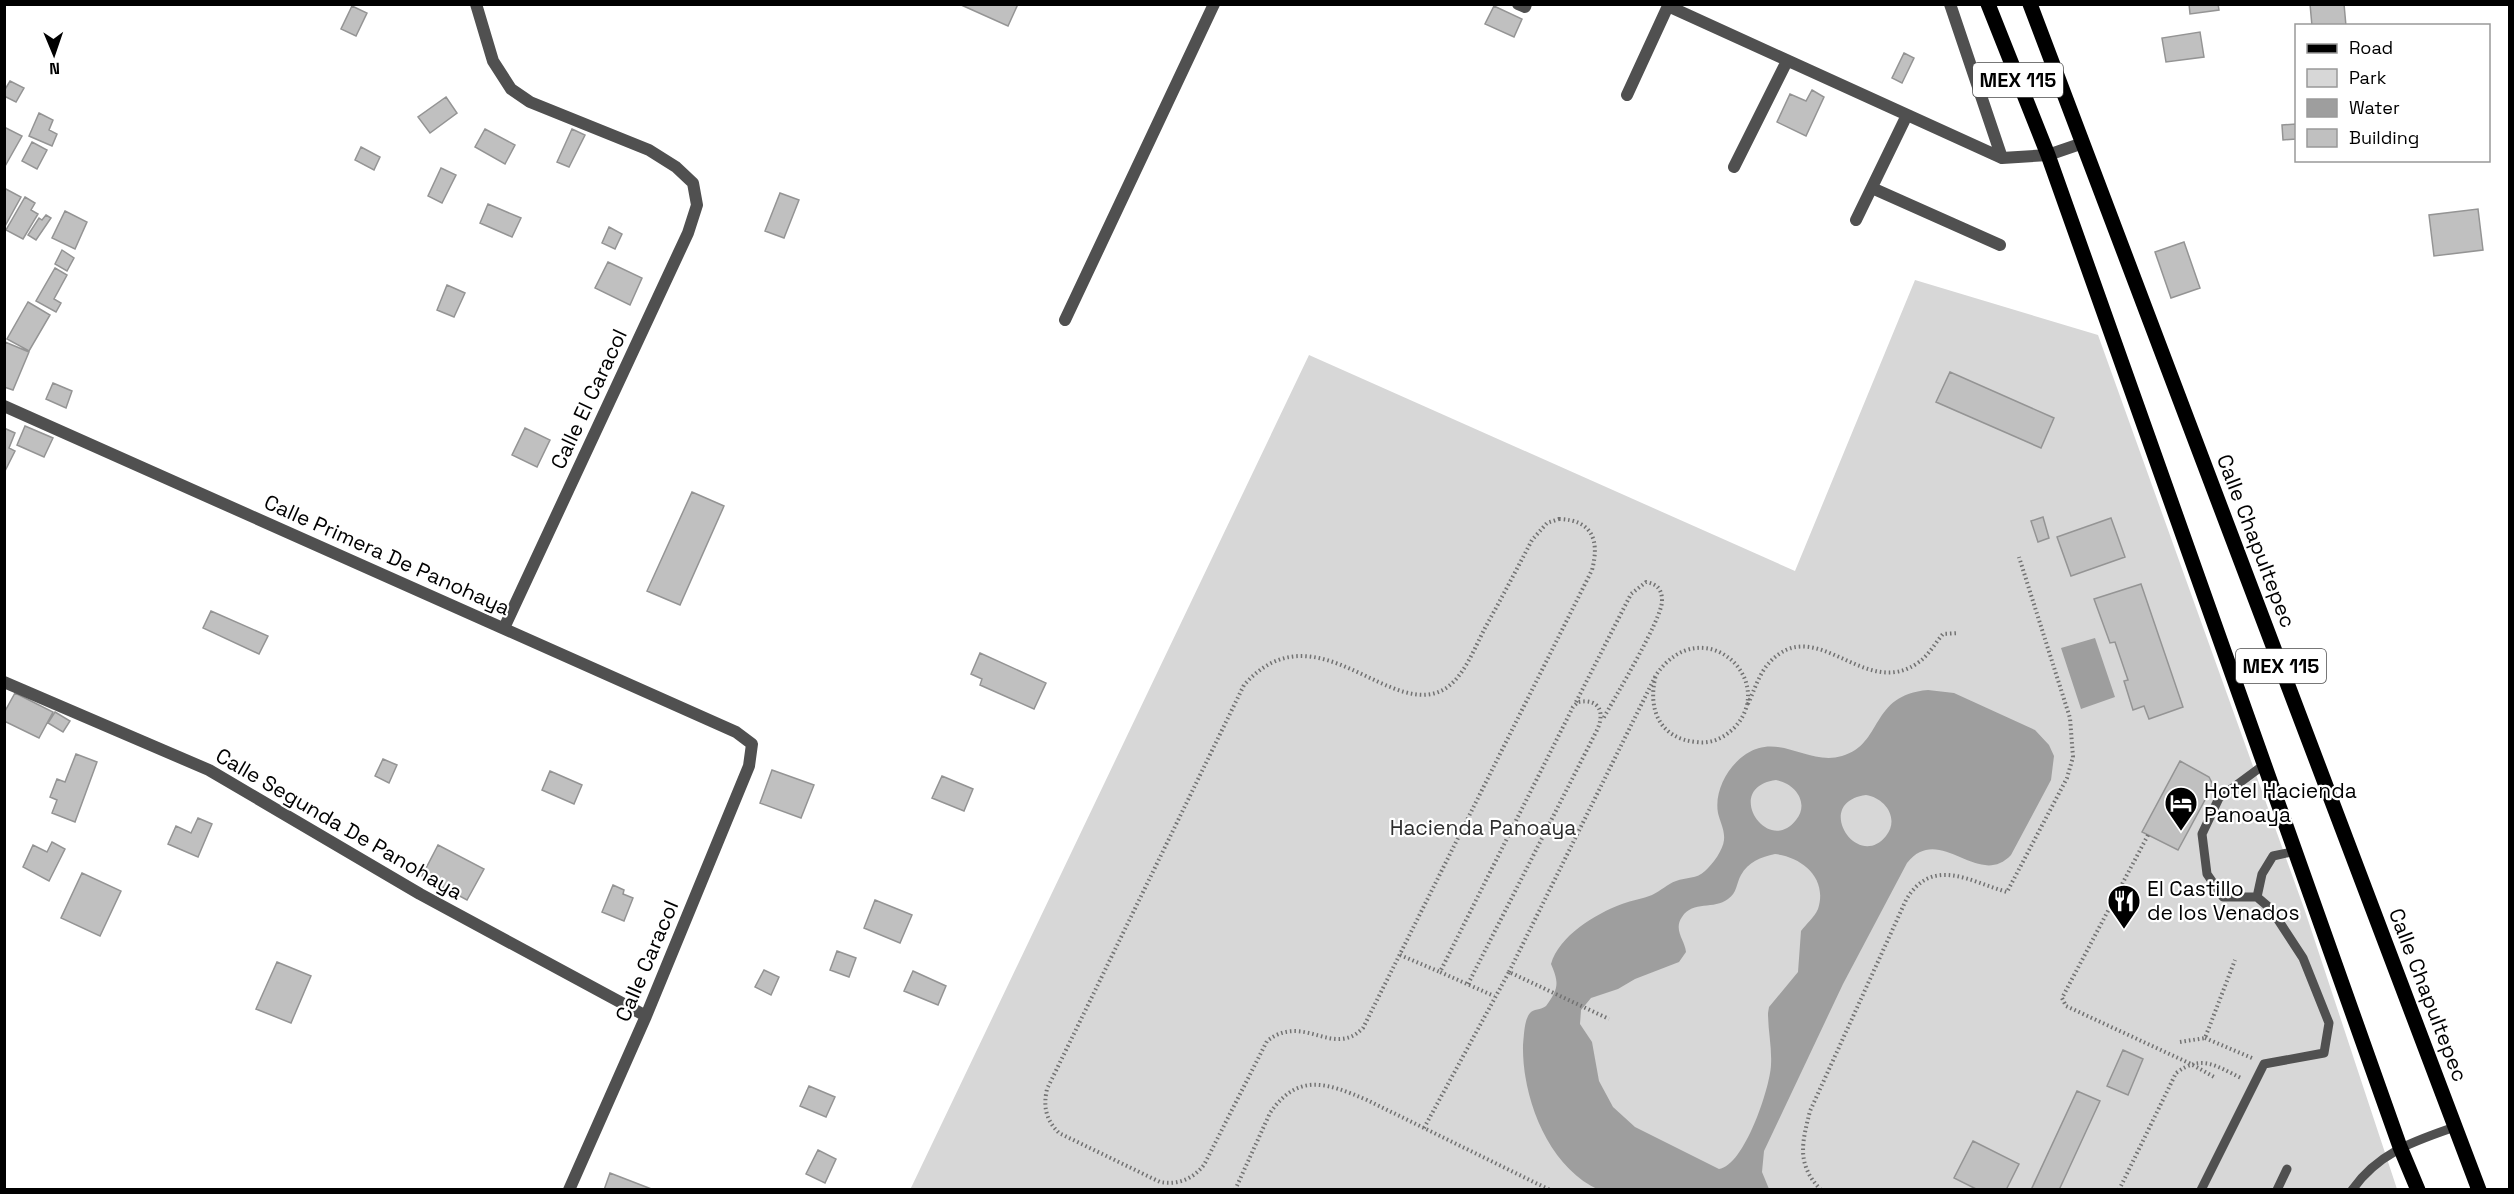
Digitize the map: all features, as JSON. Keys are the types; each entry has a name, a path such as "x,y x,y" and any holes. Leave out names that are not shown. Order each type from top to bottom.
{"main road":[{"name":"MEX 115","path":"1988,4 2048,156 2400,1147 2418,1190"},
{"name":"MEX 115","path":"2030,4 2083,143"},
{"name":"Calle Chapultepec","path":"2083,143 2479,1190"}],"street":[{"name":"Calle El Caracol","path":"476,4 493,61 511,89 530,102 649,150 676,167 693,183 697,205 688,233 504,628"},
{"path":"1065,320 1214,4"},
{"path":"1518,4 1525,7 1526,4"},
{"path":"1950,4 2002,158"},
{"path":"1627,95 1668,6 2002,158 2048,156 2083,143"},
{"path":"1734,167 1787,61"},
{"path":"1856,220 1907,115"},
{"path":"1872,188 2000,245"},
{"name":"Calle Primera De Panohaya","path":"4,406 736,732 752,744"},
{"name":"Calle Segunda De Panohaya","path":"4,682 209,770 420,894 646,1016"},
{"name":"Calle Caracol","path":"569,1190 646,1016 749,766 752,744"}],"lane":[{"path":"2201,1190 2264,1064 2324,1053 2329,1023 2303,958 2271,909 2257,897 2223,897 2207,874 2202,834 2219,798 2265,764"},
{"path":"2257,897 2262,874 2272,856 2296,851"},
{"path":"2352,1190 2362,1176 2400,1147 2455,1127"},
{"path":"2277,1190 2287,1169"}],"path":[{"path":"1559,519 1579,522 1592,534 1595,545 1592,570 1400,954 1369,1019 1354,1035 1335,1040 1297,1030 1282,1032 1267,1041 1203,1165 1187,1180 1166,1183 1153,1179 1068,1138 1052,1125 1048,1118 1045,1100 1051,1079 1244,685 1251,677 1262,668 1283,658 1306,656 1329,660 1410,694 1428,694 1442,690 1450,685 1466,666 1540,530 1547,523 1559,519"},
{"path":"1821,1190 1808,1176 1803,1158 1803,1139 1810,1111 1913,887 1927,877 1941,874 1961,877 2007,892 2067,778 2073,757 2070,718 2019,557"},
{"path":"1440,972 1631,594 1646,582 1656,584 1662,599 1657,618 1597,730 1468,984"},
{"path":"1656,675 1652,692 1653,708 1660,723 1687,742 1702,743 1717,740 1740,722 1768,664 1784,650 1793,646 1819,648 1867,669 1890,673 1902,671 1921,661 1943,634 1958,633"},
{"path":"1424,1128 1509,972 1656,675 1665,662 1679,652 1695,647 1712,649 1727,656 1738,666 1745,679 1748,693 1746,708"},
{"path":"1573,707 1582,701 1591,701 1596,704 1602,718 1597,730"},
{"path":"2148,835 2062,998 2066,1006 2191,1064 2216,1078"},
{"path":"1400,954 1494,996"},
{"path":"2205,1038 2235,960"},
{"path":"1509,972 1609,1019"},
{"path":"2180,1042 2205,1038 2264,1064"},
{"path":"2119,1190 2176,1073 2191,1064 2207,1062 2255,1085"},
{"path":"1235,1190 1270,1113 1277,1103 1298,1087 1310,1084 1336,1088 1550,1190"}],"green space":[{"name":"Hacienda Panoaya","path":"1915,280 2098,335 2305,911 2397,1189 910,1190 1309,355 1795,571"}],"water":[{"path":"2095,638 2115,697 2081,709 2061,648"},
{"path":"1928,690 1954,693 2035,730 2049,745 2054,756 2051,780 2011,855 1998,864 1985,865 1933,849 1920,852 1907,863 1843,984 1764,1151 1762,1172 1769,1189 1599,1190 1581,1179 1565,1165 1552,1148 1542,1129 1527,1087 1524,1066 1523,1045 1528,1016 1531,1012 1546,1006 1555,990 1556,981 1551,964 1555,954 1570,935 1590,920 1622,904 1652,895 1676,881 1702,874 1708,868 1720,852 1724,840 1717,805 1720,788 1728,772 1739,759 1758,748 1770,746 1817,757 1842,756 1855,750 1865,741 1886,710 1909,694","holes":["1776,780 1794,789 1801,801 1801,807 1796,820 1785,829 1773,830 1763,825 1755,816 1751,805 1752,794 1760,785","1866,795 1879,800 1888,810 1891,816 1890,829 1886,836 1875,845 1863,846 1853,841 1845,832 1841,821 1842,809 1850,800","1770,855 1785,856 1810,871 1816,879 1820,898 1818,909 1801,931 1798,972 1769,1007 1771,1065 1761,1107 1738,1155 1728,1165 1719,1169 1635,1127 1613,1107 1599,1081 1592,1042 1580,1024 1581,1010 1591,998 1618,989 1635,979 1679,962 1686,952 1679,931 1682,917 1692,909 1728,899 1747,867"]}],"building":[{"path":"959,4 1018,4 1008,26"},
{"path":"2189,4 2218,4 2219,10 2190,14"},
{"path":"2310,4 2344,4 2346,24 2312,24"},
{"path":"352,6 367,13 356,36 341,29"},
{"path":"1494,6 1522,19 1514,37 1485,24"},
{"path":"2200,32 2204,57 2166,62 2162,38"},
{"path":"1904,53 1914,58 1902,83 1892,78"},
{"path":"10,81 24,88 16,102 4,96 4,91"},
{"path":"1812,90 1824,97 1806,136 1777,122 1790,94 1806,101"},
{"path":"446,97 457,113 430,133 418,117"},
{"path":"39,113 53,120 49,130 57,134 52,146 29,136"},
{"path":"2295,124 2295,139 2283,140 2282,125"},
{"path":"4,127 22,136 4,168"},
{"path":"485,129 515,145 505,164 475,147"},
{"path":"572,129 585,135 569,167 557,162"},
{"path":"32,142 47,150 37,169 22,161"},
{"path":"361,147 380,157 374,170 355,160"},
{"path":"441,168 456,175 442,203 428,196"},
{"path":"4,188 21,197 4,228"},
{"path":"780,193 799,200 784,238 765,231"},
{"path":"25,197 35,203 31,210 38,214 23,239 6,230"},
{"path":"488,204 521,218 512,237 480,223"},
{"path":"2478,209 2483,250 2434,256 2429,215"},
{"path":"65,211 87,222 75,249 52,238"},
{"path":"46,215 51,218 36,240 28,235 39,218 42,220"},
{"path":"609,227 622,234 615,249 602,243"},
{"path":"2184,242 2200,288 2171,298 2155,252"},
{"path":"62,250 74,258 67,271 55,264"},
{"path":"608,262 642,278 630,305 595,288"},
{"path":"55,268 67,275 54,299 61,303 56,312 36,301"},
{"path":"447,285 465,293 454,317 437,310"},
{"path":"28,302 50,315 29,351 7,339"},
{"path":"5,342 29,352 13,390 4,387"},
{"path":"1950,372 2054,418 2041,448 1936,402"},
{"path":"53,383 72,391 66,408 46,399"},
{"path":"25,426 53,438 44,457 17,445"},
{"path":"4,428 15,433 9,448 15,451 4,473"},
{"path":"525,428 550,440 537,467 512,455"},
{"path":"692,492 724,506 680,605 647,591"},
{"path":"2043,517 2049,538 2038,542 2031,521"},
{"path":"2111,518 2125,557 2071,576 2057,537"},
{"path":"2141,584 2183,707 2149,719 2144,706 2133,710 2124,681 2128,680 2115,642 2110,643 2094,599"},
{"path":"211,611 268,636 259,654 203,628"},
{"path":"980,653 1046,683 1034,709 980,685 982,679 971,674"},
{"path":"15,693 53,712 39,738 4,721 4,713"},
{"path":"55,712 70,721 63,732 48,723"},
{"path":"76,754 97,762 75,822 52,813 57,800 50,797 57,779 65,782"},
{"path":"383,759 397,765 389,783 375,776"},
{"path":"2180,761 2209,777 2213,785 2178,850 2142,832"},
{"path":"772,770 814,785 801,818 760,803"},
{"path":"550,771 582,785 574,804 542,790"},
{"path":"942,776 973,789 964,811 932,798"},
{"path":"198,818 212,824 198,857 168,844 176,826 191,833"},
{"path":"52,842 65,849 49,881 23,867 33,845 47,852"},
{"path":"438,845 484,869 467,900 422,876"},
{"path":"82,873 121,891 100,936 61,918"},
{"path":"613,885 624,890 623,894 633,898 624,921 602,912"},
{"path":"875,900 912,915 900,943 864,928"},
{"path":"837,951 856,958 849,977 830,970"},
{"path":"277,962 311,976 291,1023 256,1009"},
{"path":"764,970 779,977 771,995 755,987"},
{"path":"913,971 946,986 938,1005 904,991"},
{"path":"2123,1050 2143,1059 2128,1095 2107,1086"},
{"path":"809,1086 835,1097 826,1117 800,1106"},
{"path":"2077,1091 2100,1101 2059,1190 2031,1190"},
{"path":"1973,1141 2019,1164 2006,1190 1978,1190 1954,1178"},
{"path":"818,1150 836,1159 825,1183 806,1174"},
{"path":"610,1173 654,1190 604,1190"}],"place":[{"name":"Hotel Hacienda Panoaya","path":"2181,832"},
{"name":"El Castillo de los Venados","path":"2124,930"}]}
